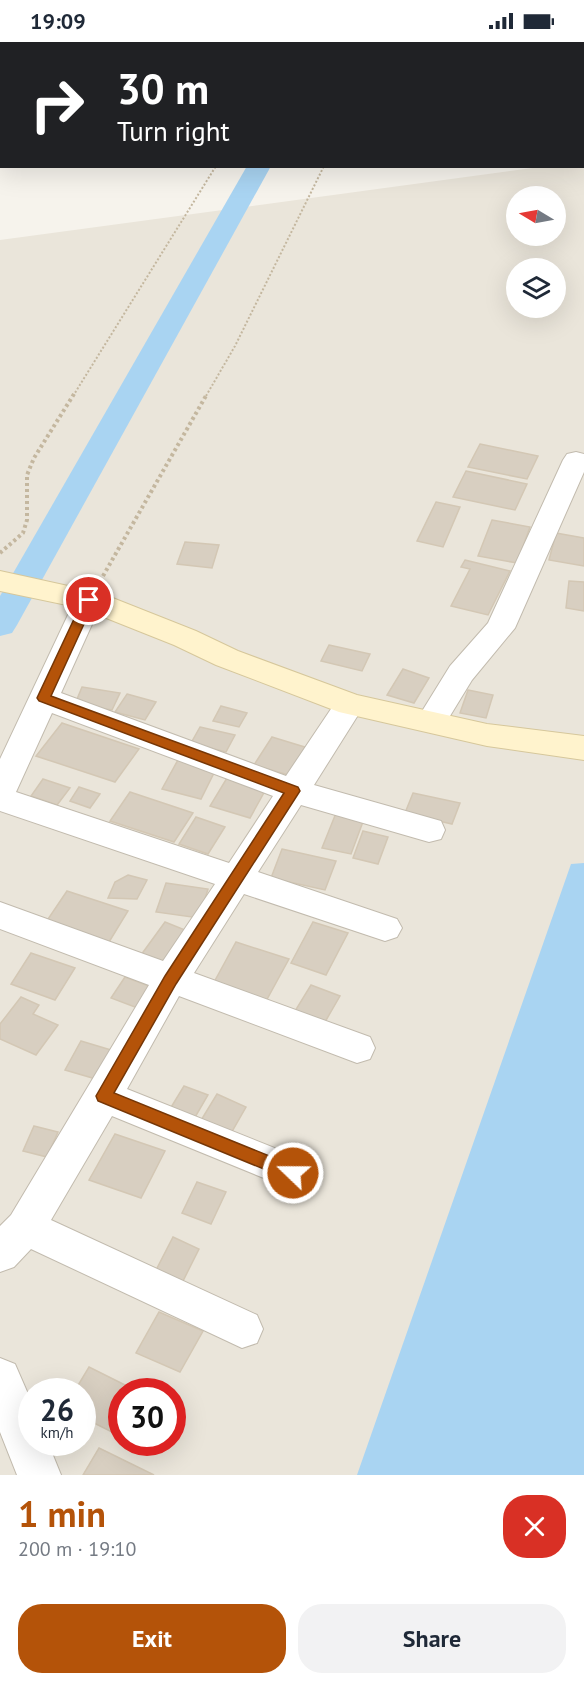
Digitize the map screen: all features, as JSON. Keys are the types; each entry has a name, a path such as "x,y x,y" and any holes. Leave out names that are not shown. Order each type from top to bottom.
{"main road":[{"path":"0,581 81,598 185,638 227,658 350,704 488,735 584,747"}],"street":[{"path":"430,721 460,673 500,628 576,460"},
{"path":"0,793 44,698 81,598"},
{"path":"44,698 293,791 429,830"},
{"path":"242,1329 12,1240 104,1096 170,980 350,704"},
{"path":"0,799 385,928"},
{"path":"0,915 357,1048"},
{"path":"104,1096 293,1173"},
{"path":"0,1378 39,1475"}],"path":[{"path":"0,553 23,533 27,520 27,475 34,458 215,168"},
{"path":"81,598 235,346 323,168"}],"shaded area":[{"path":"533,168 584,168 584,1475 0,1475 0,240"}],"water":[{"path":"584,863 584,1475 357,1475 571,864"}],"building":[{"path":"480,444 538,456 527,479 468,467"},
{"path":"466,471 527,484 515,510 453,497"},
{"path":"436,502 460,507 443,547 417,541"},
{"path":"492,520 530,527 517,563 478,556"},
{"path":"556,533 584,538 584,566 549,560"},
{"path":"185,542 219,545 212,568 177,564"},
{"path":"465,560 510,571 488,615 451,606 470,569 461,567"},
{"path":"569,581 584,582 584,611 566,608"},
{"path":"329,645 370,654 362,671 321,661"},
{"path":"403,669 429,678 414,703 387,695"},
{"path":"82,687 120,693 112,710 75,704"},
{"path":"468,690 493,695 486,718 460,713"},
{"path":"127,694 156,702 145,720 115,712"},
{"path":"221,706 247,713 239,727 213,721"},
{"path":"62,723 139,749 115,782 36,756"},
{"path":"200,727 235,735 226,752 191,743"},
{"path":"272,737 308,748 292,776 254,765"},
{"path":"179,758 217,767 201,799 162,789"},
{"path":"227,778 266,789 250,818 210,806"},
{"path":"43,779 70,788 57,805 31,796"},
{"path":"79,787 100,794 90,808 70,801"},
{"path":"130,792 193,813 174,842 110,821"},
{"path":"413,793 460,803 452,824 405,813"},
{"path":"336,813 364,819 351,854 322,848"},
{"path":"196,817 225,827 208,854 179,844"},
{"path":"363,831 388,837 378,864 353,858"},
{"path":"282,849 336,861 325,890 271,878"},
{"path":"128,875 147,880 137,899 108,898 115,882"},
{"path":"166,883 208,889 199,918 156,912"},
{"path":"67,891 128,911 109,942 46,922"},
{"path":"165,922 195,934 171,967 141,955"},
{"path":"313,922 348,933 326,975 291,963"},
{"path":"236,942 289,959 266,1001 213,984"},
{"path":"31,953 75,968 55,1000 11,984"},
{"path":"125,977 157,989 143,1010 111,998"},
{"path":"311,985 340,996 325,1022 295,1011"},
{"path":"21,997 39,1005 33,1014 58,1025 36,1055 0,1039 0,1024"},
{"path":"81,1041 111,1050 96,1079 65,1070"},
{"path":"184,1086 208,1095 194,1119 170,1109"},
{"path":"217,1094 246,1107 230,1135 200,1122"},
{"path":"34,1126 58,1132 47,1157 23,1151"},
{"path":"115,1134 165,1151 141,1198 89,1180"},
{"path":"197,1182 226,1192 211,1224 182,1213"},
{"path":"173,1237 199,1249 181,1285 154,1274"},
{"path":"159,1312 203,1331 180,1372 136,1353"},
{"path":"89,1367 111,1378 108,1378 108,1430 96,1424 96,1378 82,1378"},
{"path":"99,1448 108,1452 108,1456 115,1456 154,1475 83,1475"}],"waterway":[{"path":"0,625 258,168"}],"route":[{"path":"89,600 44,698 293,791 170,980 104,1096 293,1173"}]}
